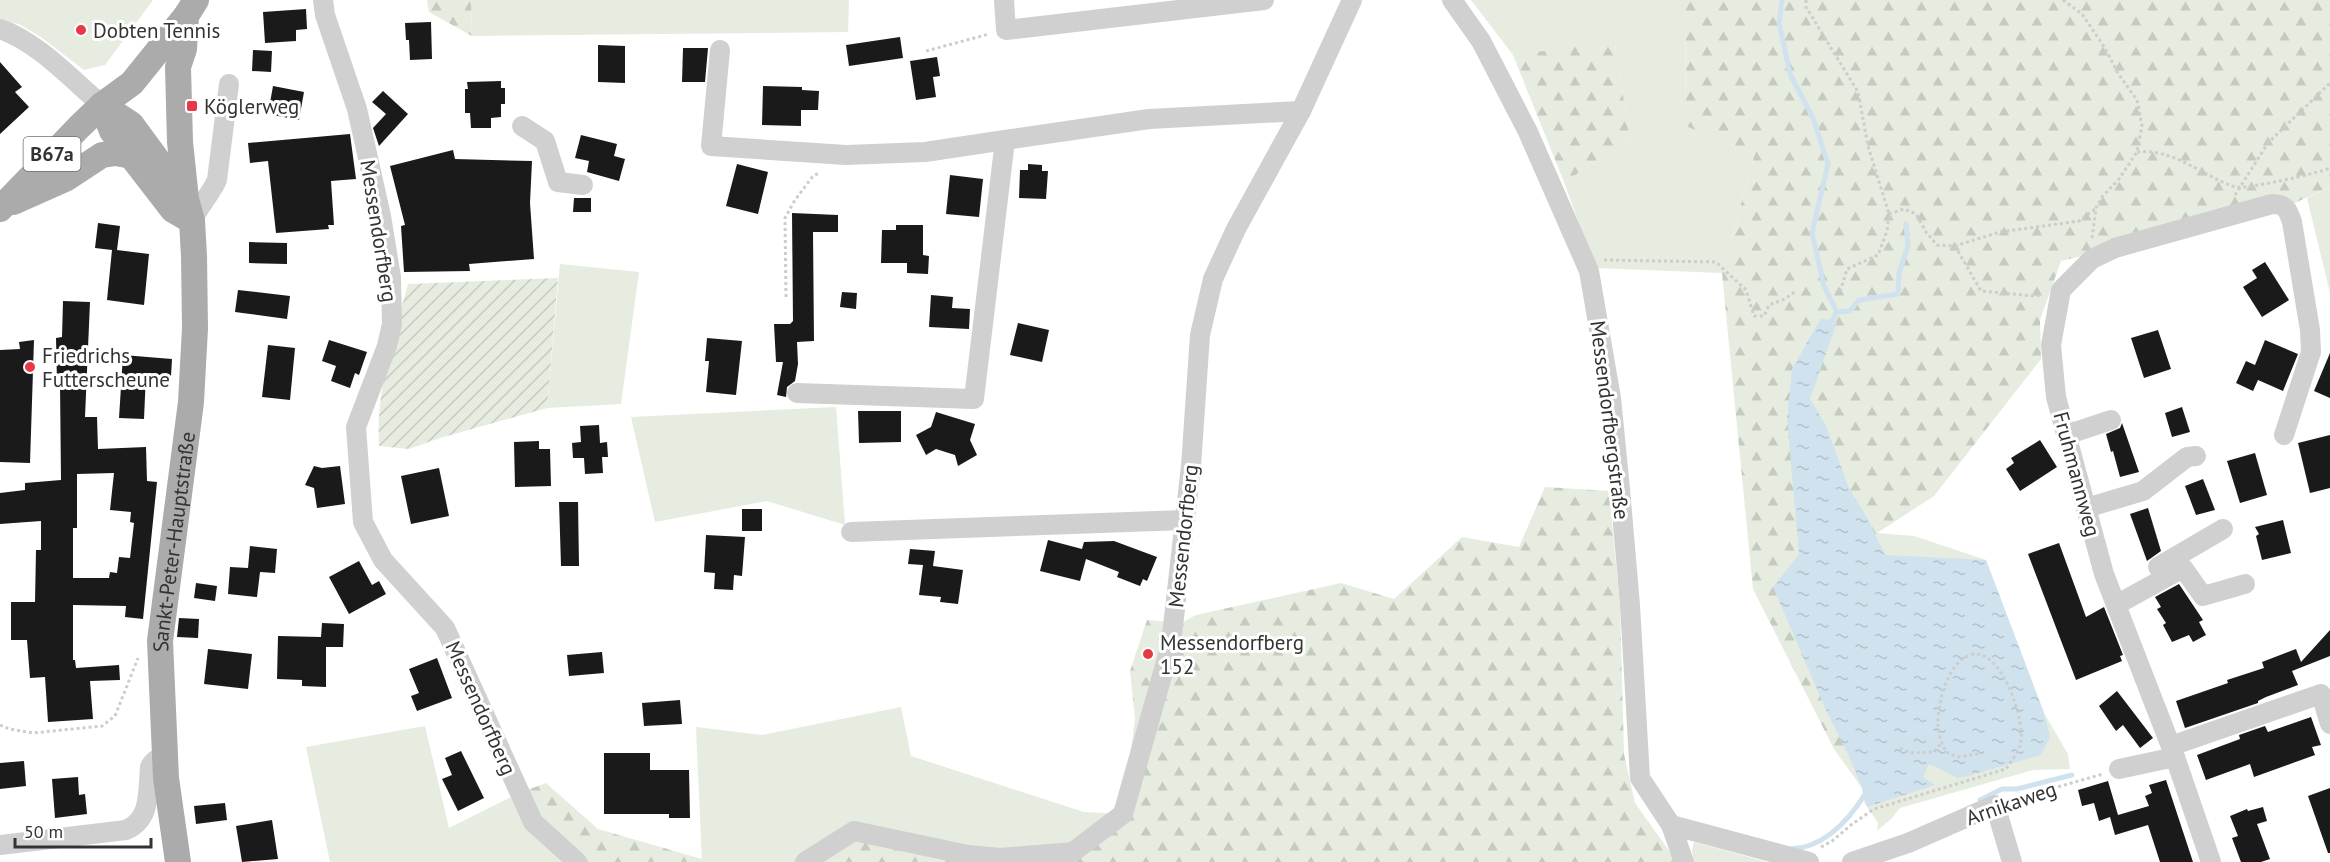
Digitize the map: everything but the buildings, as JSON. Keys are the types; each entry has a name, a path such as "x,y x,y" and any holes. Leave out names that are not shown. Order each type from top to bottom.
{"main road":[{"name":"B67a","path":"2,208 36,170 102,105 132,83 191,8"},
{"name":"Sankt-Peter-Hauptstraße","path":"178,862 166,778 160,641 191,402 195,328 195,268 180,142 178,67 184,50 191,8"},
{"path":"102,105 112,131 172,210 189,210"},
{"path":"102,105 131,124 189,210"},
{"path":"2,208 67,178 102,155 116,153 132,156"}],"street":[{"name":"Messendorfberg","path":"323,0 325,15 357,109 381,216 391,277 392,324 387,346 356,427 363,522 383,560 446,628 533,822 577,862"},
{"path":"1004,0 1006,30 1264,0"},
{"name":"Messendorfberg","path":"805,862 854,831 968,855 1000,858 1073,852 1123,814 1171,644 1185,520 1200,335 1213,279 1236,229 1301,111 1352,0"},
{"name":"Messendorfbergstraße","path":"1452,0 1481,41 1528,132 1589,271 1611,398 1616,444 1630,605 1640,778 1671,825 1684,862"},
{"path":"0,28 43,54 102,105"},
{"path":"720,50 711,146 846,154 925,152 1149,119 1301,111"},
{"path":"189,210 200,203 213,189 217,180 229,84"},
{"path":"522,126 545,141 558,182 583,185"},
{"path":"797,393 974,399 1005,140"},
{"path":"2061,290 2091,259 2115,248 2281,204 2287,208 2292,222 2310,330 2311,352 2284,435"},
{"name":"Fruhmannweg","path":"2061,290 2051,345 2056,397 2104,574 2173,752 2211,862"},
{"path":"2066,435 2111,420"},
{"path":"2086,508 2143,491 2187,457 2196,456"},
{"path":"851,532 1185,520"},
{"path":"2114,600 2223,529"},
{"path":"2114,600 2183,568 2203,596 2245,584"},
{"path":"2119,769 2173,752 2321,694 2330,724"},
{"path":"0,844 126,830 135,826 147,807 150,767 165,755"},
{"path":"1995,806 2012,862"},
{"name":"Arnikaweg","path":"1852,862 1908,843 1995,806"},
{"path":"1671,825 1804,861"}],"path":[{"path":"1806,0 1806,6 1858,92 1868,146 1889,214 1887,231 1878,255 1847,269 1840,292"},
{"path":"2063,0 2082,14 2105,48 2119,75 2137,100 2142,126 2137,152 2096,208 2091,259"},
{"path":"926,51 1006,30"},
{"path":"2222,219 2268,143 2330,83"},
{"path":"2137,152 2153,150 2192,164 2213,178 2239,188 2330,168"},
{"path":"786,297 785,218 813,176 846,154"},
{"path":"1889,214 1904,209 1916,214 1926,232 1937,245 1955,246 2000,232 2079,221 2096,208"},
{"path":"1955,246 1981,291 2034,296 2061,290"},
{"path":"1584,260 1716,262 1746,290 1754,316 1764,316 1769,305 1785,299 1796,291"},
{"path":"0,725 33,733 102,726 108,723 115,716 144,645 147,641 160,641"},
{"path":"1804,861 1874,809 2006,769 2020,746 2022,727 2014,698 1998,668 1986,656 1973,654 1960,661 1952,669 1944,689 1938,726 1941,742 1946,752 1958,757 1982,753"},
{"path":"1900,748 1910,753 1934,752 1941,742"},
{"name":"Arnikaweg","path":"1995,806 2119,769"}],"green space":[{"name":"Dobten Tennis","path":"0,0 153,0 105,65 84,70 41,37 19,24 0,20"},
{"path":"427,0 471,0 472,36 429,12"},
{"path":"471,0 849,0 848,32 472,36"},
{"path":"1471,0 1686,0 1685,126 1755,153 1722,273 1595,268 1564,182 1630,141 1615,43 1513,55"},
{"path":"1686,0 2330,0 2330,187 2277,211 2061,261 2040,320 2041,359 1934,496 1877,533 1856,550 1864,802 1862,788 1834,749 1753,589 1722,273 1755,153 1685,126"},
{"path":"1615,42 1630,141 1564,182 1513,55"},
{"path":"2330,187 2330,293 2307,198"},
{"path":"560,264 639,272 621,404 547,408"},
{"path":"558,278 547,408 409,449 379,446 383,384 391,344 408,284"},
{"path":"836,407 845,525 767,501 655,522 631,417"},
{"path":"1545,487 1609,491 1620,605 1624,754 1635,803 1677,862 805,862 854,831 938,847 1073,852 1123,814 1135,719 1130,671 1147,620 1181,623 1196,615 1341,583 1394,599 1462,537 1519,547"},
{"path":"1877,533 1914,536 1986,560 2044,713 2068,754 2070,769 2033,770 1900,808 1877,831 1878,823 1864,802 1856,550"},
{"path":"901,707 911,756 1084,812 1123,814 1073,852 805,862 702,862 696,727 762,735"},
{"path":"425,726 449,828 519,793 572,857 561,862 330,862 306,747"},
{"path":"546,783 598,829 702,859 702,862 561,862 571,858 519,793"},
{"path":"1694,842 1767,862 1694,862 1692,851"}],"water":[{"path":"1821,318 1837,322 1810,399 1825,424 1849,488 1869,521 1885,555 1986,560 2044,713 2050,737 2041,755 1968,776 1958,778 1929,764 1923,777 1935,785 1867,807 1849,756 1825,708 1773,587 1799,554 1787,419 1792,369"}],"waterway":[{"path":"1782,0 1779,23 1790,74 1813,118 1828,164 1812,233 1824,286 1837,312 1829,326"},
{"path":"1837,312 1850,311 1859,300 1898,294 1899,273 1908,246 1906,224"},
{"path":"1980,800 2002,789 2017,789 2072,775"},
{"path":"1790,849 1803,847 1825,838 1853,812 1867,791"}],"place":[{"name":"Dobten Tennis","path":"81,30"},
{"name":"Köglerweg","path":"192,106"},
{"name":"Friedrichs Futterscheune","path":"30,367"},
{"name":"Messendorfberg 152","path":"1148,654"}]}
